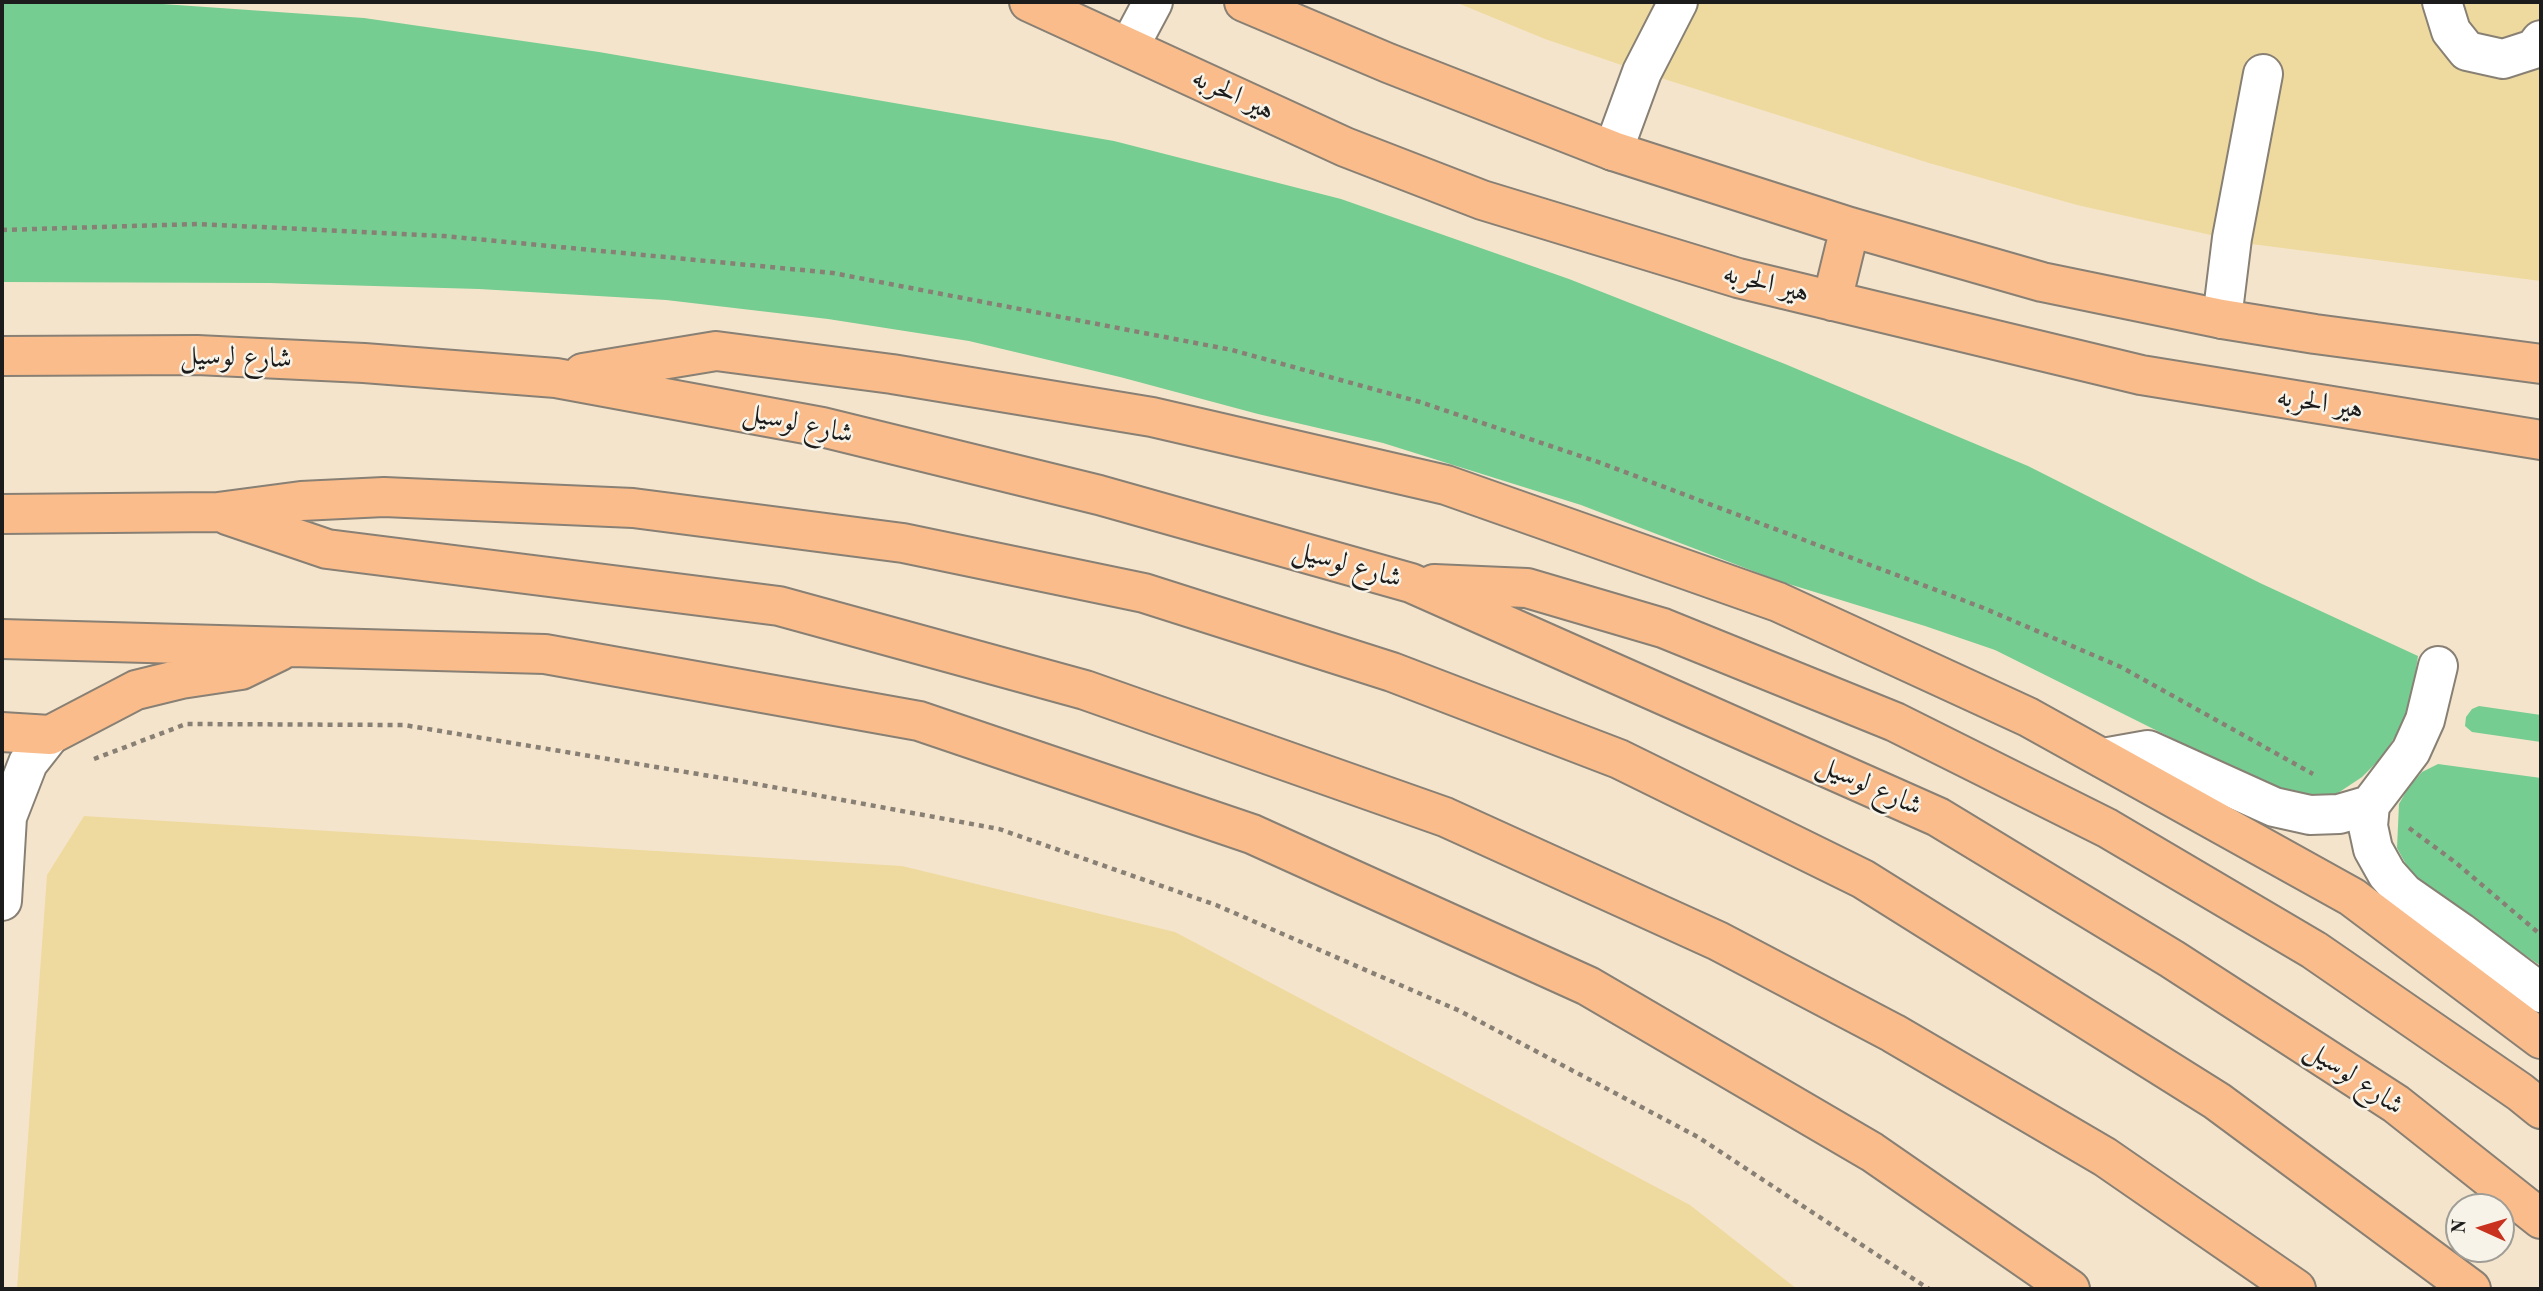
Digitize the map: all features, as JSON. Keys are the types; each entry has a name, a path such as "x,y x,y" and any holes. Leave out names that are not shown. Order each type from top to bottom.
{"main road":[{"name":"هير الحربه","path":"1029,2 1345,147 1482,200 1738,278 2141,374 2541,440"},
{"path":"1244,2 1388,63 1613,151 1850,227 2042,282 2222,319 2541,364"},
{"path":"1832,301 1850,227"},
{"path":"556,378 716,351 892,374 1152,417 1446,485 1778,602 2028,717 2352,897 2541,1039"},
{"name":"شارع لوسيل","path":"2,356 197,355 364,363 556,378 835,430 1099,495 1411,583 1938,817 2172,959 2396,1104 2541,1219"},
{"path":"2,514 218,512 301,501 384,497 632,508 889,542 1144,593 1392,672 1619,759 1863,879 2217,1101 2471,1289"},
{"path":"218,512 327,549 779,606 1085,690 1445,817 1718,941 1893,1033 2105,1157 2296,1289"},
{"path":"1411,583 1527,588 1663,628 1895,722 2107,828 2302,943 2541,1109"},
{"path":"2,639 545,654 919,721 1252,834 1588,986 1872,1152 2070,1289"},
{"path":"2,732 50,735 136,690 181,679 241,670 291,646"}],"street":[{"path":"1129,47 1153,2"},
{"path":"1613,151 1642,72 1678,2"},
{"path":"2442,2 2451,31 2467,51 2503,59 2534,49 2541,40"},
{"path":"2222,319 2232,238 2263,74"},
{"path":"2438,666 2426,720 2411,751 2370,805 2368,826 2373,849 2387,874 2404,893 2541,993"},
{"path":"2,901 7,817 28,763 50,735"},
{"path":"2104,758 2148,750 2274,807 2310,815 2339,814 2370,805"}],"path":[{"path":"50,735 95,759 186,724 404,725 740,780 999,829 1216,905 1460,1011 1698,1137 1929,1289"}],"green space":[{"path":"2,2 134,2 364,18 599,52 1114,141 1341,199 1569,279 1785,364 2028,466 2260,583 2418,656 2411,702 2398,732 2381,758 2362,777 2335,795 2307,798 2288,796 1995,650 1779,581 1581,505 1383,443 969,341 828,319 666,300 479,289 269,283 2,282"},
{"path":"2479,706 2541,715 2541,742 2472,732 2465,726 2466,717 2472,709"},
{"path":"2438,764 2541,778 2541,966 2414,879 2397,848 2399,804 2422,772"}],"sand":[{"path":"1455,2 2541,2 2541,281 2251,244 2077,205 1929,163 1642,72 1545,39"},
{"path":"84,816 902,866 1175,932 1690,1205 1797,1289 17,1289 47,875"}]}
